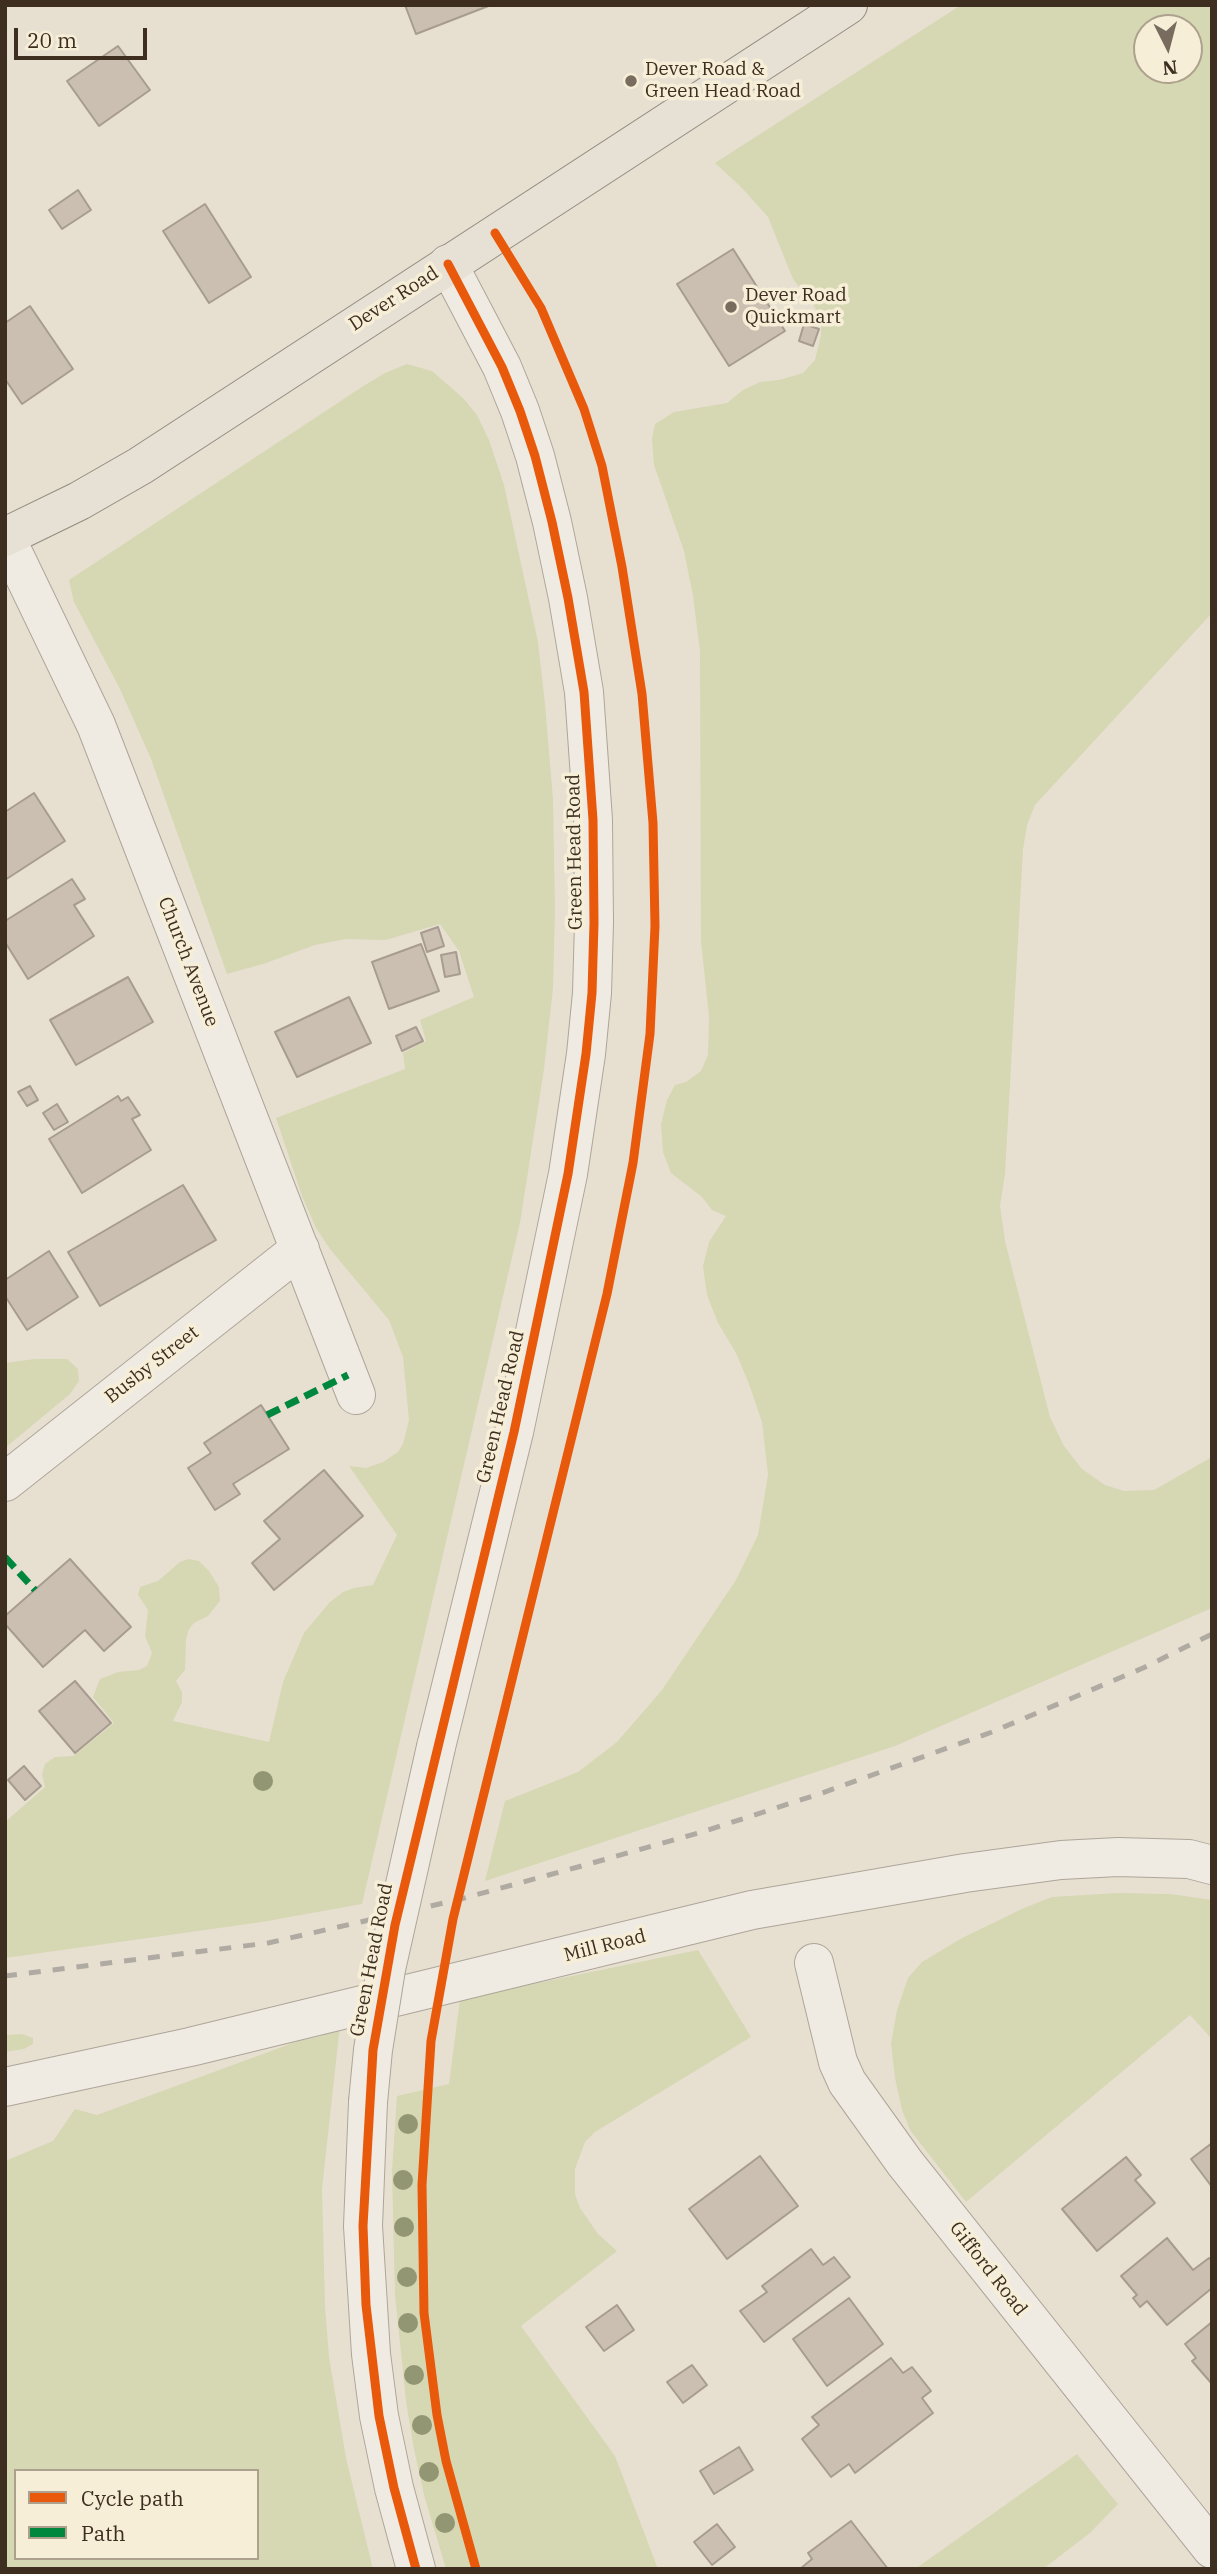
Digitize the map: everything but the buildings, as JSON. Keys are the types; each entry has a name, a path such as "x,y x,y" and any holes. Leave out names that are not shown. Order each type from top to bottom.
{"main road":[{"name":"Dever Road","path":"5,536 79,501 140,466 848,5"}],"street":[{"name":"Green Head Road","path":"416,2569 394,2488 379,2417 371,2354 363,2226 373,2050 386,1969 436,1747 514,1432 568,1174 586,1054 592,993 594,923 593,806 584,692 554,534 535,456 520,411 502,367 448,264"},
{"name":"Church Avenue","path":"5,536 96,725 356,1395"},
{"name":"Busby Street","path":"5,1482 300,1249"},
{"name":"Mill Road","path":"5,2087 190,2047 752,1910 965,1873 1061,1860 1118,1857 1189,1859 1212,1865"},
{"name":"Gifford Road","path":"814,1963 838,2062 847,2082 913,2173 1212,2549"}],"green space":[{"path":"961,5 1212,5 1212,613 1035,805 1027,825 1023,849 1005,1174 1000,1206 1005,1241 1050,1417 1064,1446 1082,1469 1105,1485 1124,1491 1154,1490 1212,1457 1212,1608 895,1746 485,1881 505,1801 578,1772 617,1742 662,1690 736,1580 758,1535 768,1475 762,1422 736,1353 718,1323 707,1295 703,1266 709,1242 726,1216 712,1210 702,1197 671,1173 663,1152 661,1124 667,1100 675,1085 686,1082 701,1071 708,1055 709,1017 701,941 700,651 684,551 654,465 652,439 655,424 674,412 727,403 743,390 760,382 803,373 815,360 821,335 821,320 793,279 768,217 715,163"},
{"path":"407,364 432,371 463,398 477,415 489,440 504,485 538,642 545,704 553,799 553,988 544,1069 520,1223 362,1904 262,1922 5,1958 5,1822 45,1787 42,1774 45,1764 55,1757 73,1756 114,1723 93,1697 100,1679 147,1666 152,1653 145,1636 148,1610 138,1595 140,1587 158,1581 180,1562 189,1559 199,1561 209,1571 219,1587 220,1601 208,1616 194,1623 189,1629 185,1670 176,1681 182,1692 182,1702 173,1721 269,1742 283,1682 304,1633 329,1603 343,1592 373,1585 397,1535 349,1466 366,1468 383,1462 398,1452 403,1444 409,1420 403,1357 389,1320 316,1228 302,1196 276,1118 405,1069 403,1053 426,1041 420,1020 474,997 459,951 440,924 386,940 346,939 315,945 227,974 151,759 120,689 74,602 69,580 365,385"},
{"path":"67,1359 78,1369 79,1381 70,1394 5,1448 5,1363"},
{"path":"1118,1893 1170,1894 1212,1900 1212,2039 1190,2015 966,2202 910,2130 902,2110 891,2044 897,2010 908,1978 922,1962 962,1938 1024,1908 1052,1897"},
{"path":"698,1950 751,2037 595,2132 585,2142 575,2169 575,2194 580,2208 598,2234 617,2251 521,2326 615,2456 658,2569 446,2569 424,2495 414,2449 395,2295 392,2171 397,2096 449,2084 460,1999"},
{"path":"340,2025 322,2189 329,2357 346,2458 373,2569 5,2569 5,2161 53,2141 75,2109 97,2115 298,2041 322,2036 330,2026"},
{"path":"22,2034 33,2038 33,2044 24,2049 5,2052 5,2035"},
{"path":"1077,2454 1118,2504 1090,2533 1043,2569 915,2569"}],"railway":[{"path":"5,1976 268,1943 457,1900 702,1832 822,1793 992,1732 1143,1668 1212,1634"}],"marked path":[{"path":"267,1415 348,1375"},
{"path":"5,1557 35,1590"}],"cycle path":[{"path":"476,2569 446,2461 437,2415 424,2313 422,2185 431,2041 453,1919 607,1294 633,1163 650,1034 655,926 653,823 642,694 622,567 602,466 584,409 541,308 495,233"},
{"path":"416,2569 394,2488 379,2416 366,2305 363,2226 373,2050 395,1925 514,1432 568,1174 586,1054 592,993 594,923 593,820 584,692 552,522 520,411 502,367 448,264"}],"place":[{"name":"Dever Road & Green Head Road","path":"631,81"},
{"name":"Dever Road Quickmart","path":"731,307"}]}
